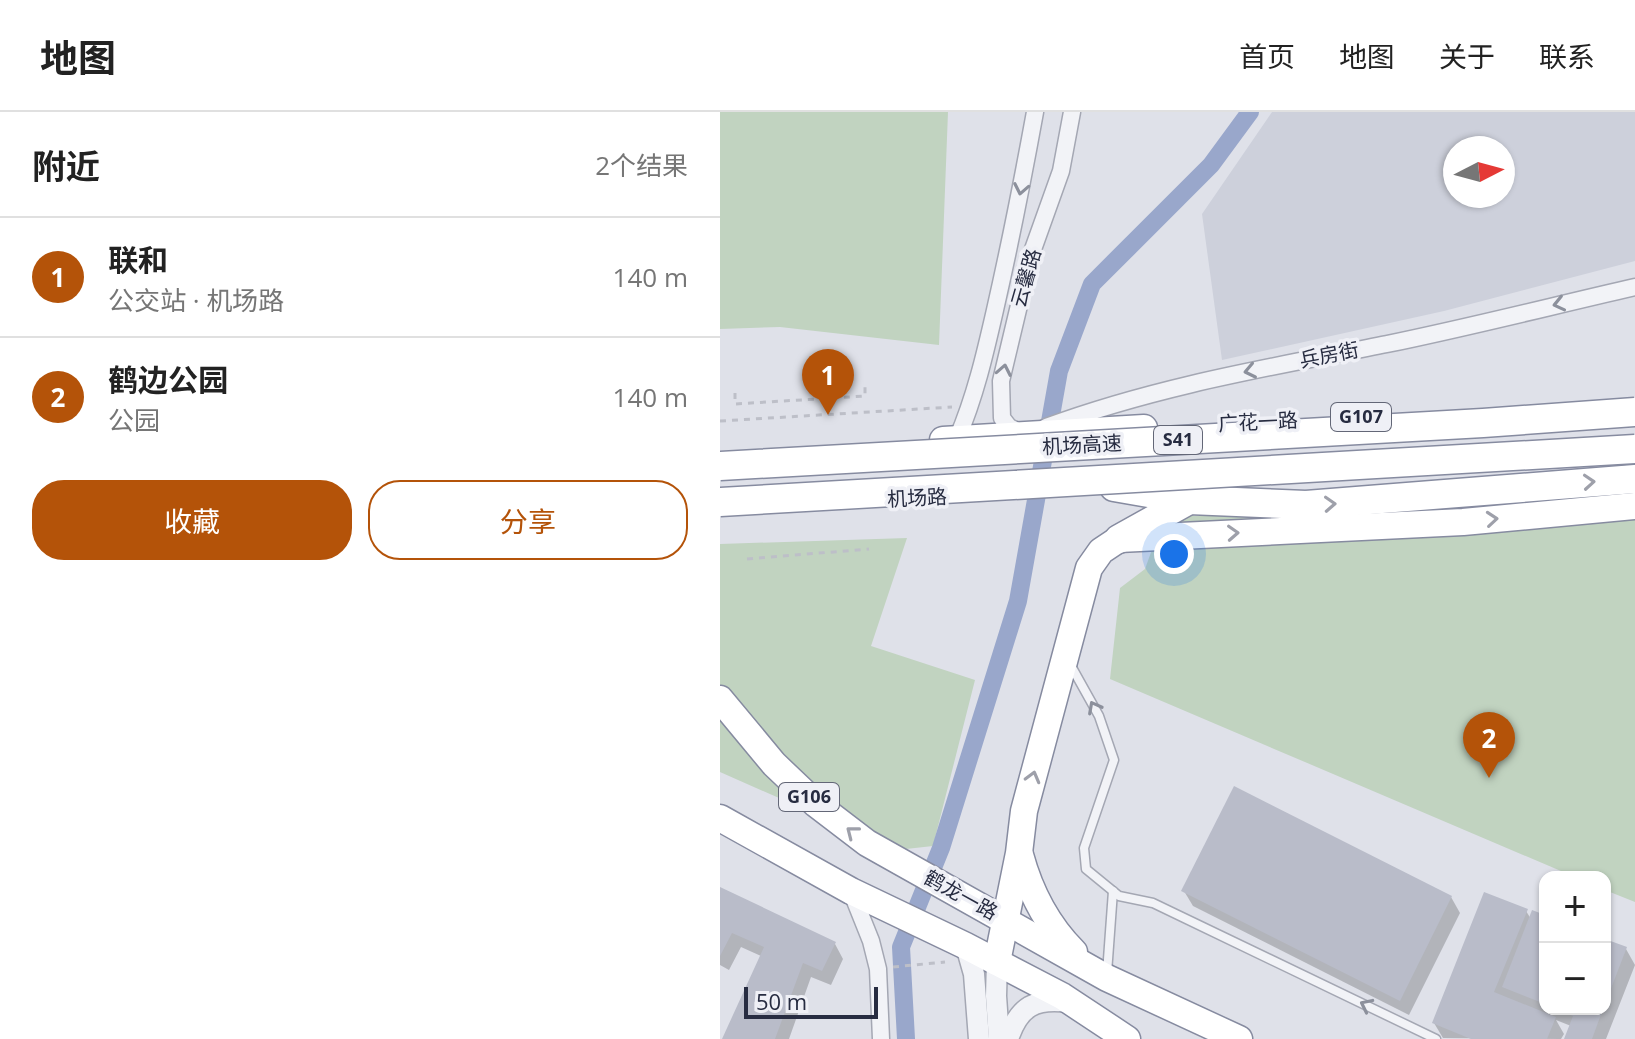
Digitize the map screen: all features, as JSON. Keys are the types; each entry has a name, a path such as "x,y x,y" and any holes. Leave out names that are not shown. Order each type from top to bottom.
{"highway":[{"name":"广花一路","path":"1027,434 1087,422 1635,400"},
{"name":"机场高速","path":"720,466 1635,412"},
{"name":"G107","path":"720,454 1027,434"},
{"name":"机场高速","path":"720,502 1635,449"},
{"path":"1114,487 1635,457"},
{"path":"1114,487 1189,500 1306,505 1635,479"},
{"name":"机场路","path":"720,510 1114,487"},
{"path":"997,962 1019,853 1024,811 1089,568 1101,551 1189,500"},
{"path":"1119,539 1463,522 1635,506"},
{"name":"鹤龙一路","path":"720,699 774,764 816,804 867,843 1101,974 1239,1039"},
{"name":"鹤龙一路","path":"720,818 851,891 997,962 1070,1002 1127,1039"},
{"name":"G106","path":"1019,853 1039,907 1066,945 1101,974"}],"street":[{"name":"云馨路","path":"957,439 970,406 1012,237 1035,112"},
{"name":"云馨路","path":"1027,434 1009,427 1002,418 1001,381 1031,255 1061,171 1072,112"},
{"name":"兵房街","path":"1087,422 1173,386 1405,340 1635,287"},
{"path":"851,891 871,941 878,969 881,1039"},
{"path":"966,946 974,974 979,1039"},
{"path":"997,962 999,1039"},
{"path":"1008,1039 1026,1008 1048,999 1070,1002"}],"lane":[{"path":"1066,657 1099,716 1114,760 1084,848 1086,869 1119,896 1153,903 1436,1039"},
{"path":"1101,974 1113,891"}],"path":[{"path":"735,393 735,404 804,400 865,396 865,385"},
{"path":"720,421 970,406"},
{"path":"747,559 869,549"},
{"path":"880,969 925,962"}],"shaded area":[{"path":"1272,112 1635,112 1635,261 1444,311 1222,360 1202,214"}],"green space":[{"path":"720,112 948,112 939,345 780,327 720,329"},
{"path":"1635,514 1635,902 1611,892 1611,871 1561,871 1110,679 1120,588 1145,569 1164,516 1435,515 1453,536"},
{"path":"907,538 871,646 975,680 933,846 897,850 720,772 720,544"}],"building":[{"path":"1234,786 1452,896 1400,1001 1181,891"},
{"path":"720,887 836,942 822,971 803,963 775,1039 722,1039 764,947 732,933 720,956"},
{"path":"1484,892 1528,909 1494,992 1539,1010 1539,1015 1556,1017 1547,1039 1471,1039 1432,1023"},
{"path":"1532,910 1539,913 1539,1002 1502,987"},
{"path":"1611,941 1627,947 1611,988"},
{"path":"1571,1015 1601,1015 1592,1039 1564,1039 1573,1016"}],"waterway":[{"path":"906,1039 901,947 941,848 1018,601 1059,371 1092,284 1211,165 1250,112"}],"place":[{"name":"联和","path":"828,415"},
{"name":"鹤边公园","path":"1489,778"}]}
